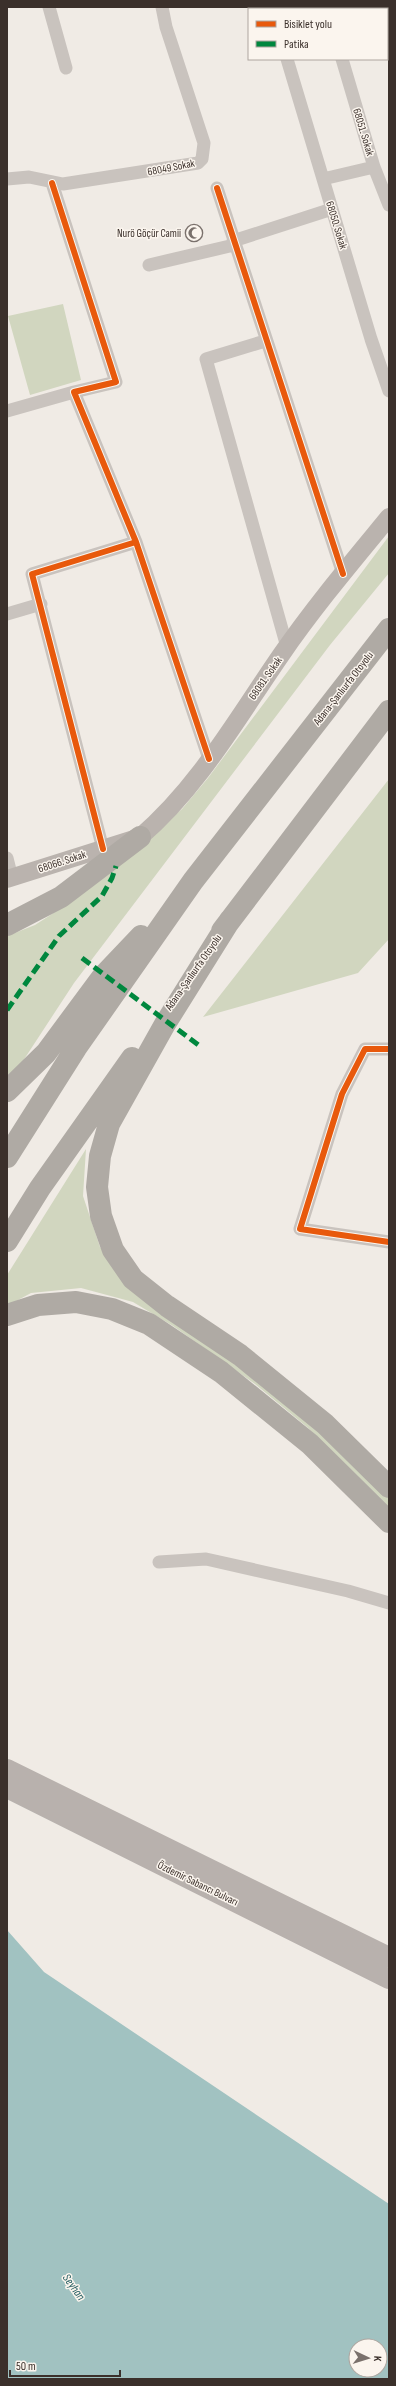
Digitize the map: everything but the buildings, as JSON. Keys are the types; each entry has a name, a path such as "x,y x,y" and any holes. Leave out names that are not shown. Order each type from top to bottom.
{"highway":[{"name":"Adana-Şanlıurfa Otoyolu","path":"7,1157 76,1048 193,881 389,629"},
{"name":"Adana-Şanlıurfa Otoyolu","path":"7,1240 40,1188 230,920 389,711"},
{"path":"7,925 61,897 140,837"},
{"path":"7,1092 46,1053 103,976 193,881"},
{"path":"230,920 165,1024 109,1124 100,1156 96,1187 101,1216 113,1250 133,1279 167,1306 240,1355 307,1409 325,1424 389,1487"},
{"path":"7,1315 38,1305 76,1302 112,1309 149,1324 221,1372 310,1444 389,1522"}],"main road":[{"name":"68081. Sokak","path":"140,837 168,810 209,759 287,647 389,517"},
{"name":"68066. Sokak","path":"9,878 140,837"},
{"name":"Özdemir Sabancı Bulvarı","path":"7,1769 389,1957"},
{"name":"Özdemir Sabancı Bulvarı","path":"7,1788 389,1978"}],"street":[{"path":"49,7 66,68"},
{"name":"68049 Sokak","path":"7,179 29,177 52,183 63,184 198,163 202,159 204,144 166,27 162,7"},
{"name":"68050. Sokak","path":"287,60 371,339 389,391"},
{"name":"68051. Sokak","path":"342,60 374,167 389,205"},
{"path":"323,179 374,167"},
{"path":"7,411 116,382 52,183"},
{"path":"217,188 265,341 343,574"},
{"path":"149,265 234,243 332,210"},
{"path":"265,341 206,359 287,647"},
{"path":"74,392 136,542 209,759"},
{"path":"103,849 41,604 32,574 136,542"},
{"path":"7,614 41,604"},
{"path":"7,858 9,878"},
{"path":"389,1049 365,1049 342,1094 300,1229 389,1242"},
{"path":"159,1562 206,1559 348,1590 389,1603"}],"green space":[{"path":"63,304 81,380 30,395 8,316"},
{"path":"389,536 389,573 330,645 74,983 21,1064 7,1076 7,936 35,925 52,914 109,871 182,809 208,778"},
{"path":"389,779 389,939 358,973 203,1017"},
{"path":"86,1149 83,1196 100,1247 140,1293 262,1381 357,1466 389,1499 389,1511 307,1427 255,1384 173,1326 133,1302 81,1288 31,1293 7,1306 7,1275"}],"water":[{"name":"Seyhan","path":"7,1930 44,1972 389,2204 389,2379 7,2379"}],"marked path":[{"path":"7,1010 59,936 102,896 112,878 116,866"},
{"path":"82,958 201,1047"}],"cycle path":[{"path":"52,183 116,382 74,392 136,542 209,759"},
{"path":"217,188 343,574"},
{"path":"103,849 32,574 136,542"},
{"path":"389,1049 365,1049 342,1094 300,1229 389,1242"}],"place":[{"name":"Nurö Göçür Camii","path":"194,233"}]}
